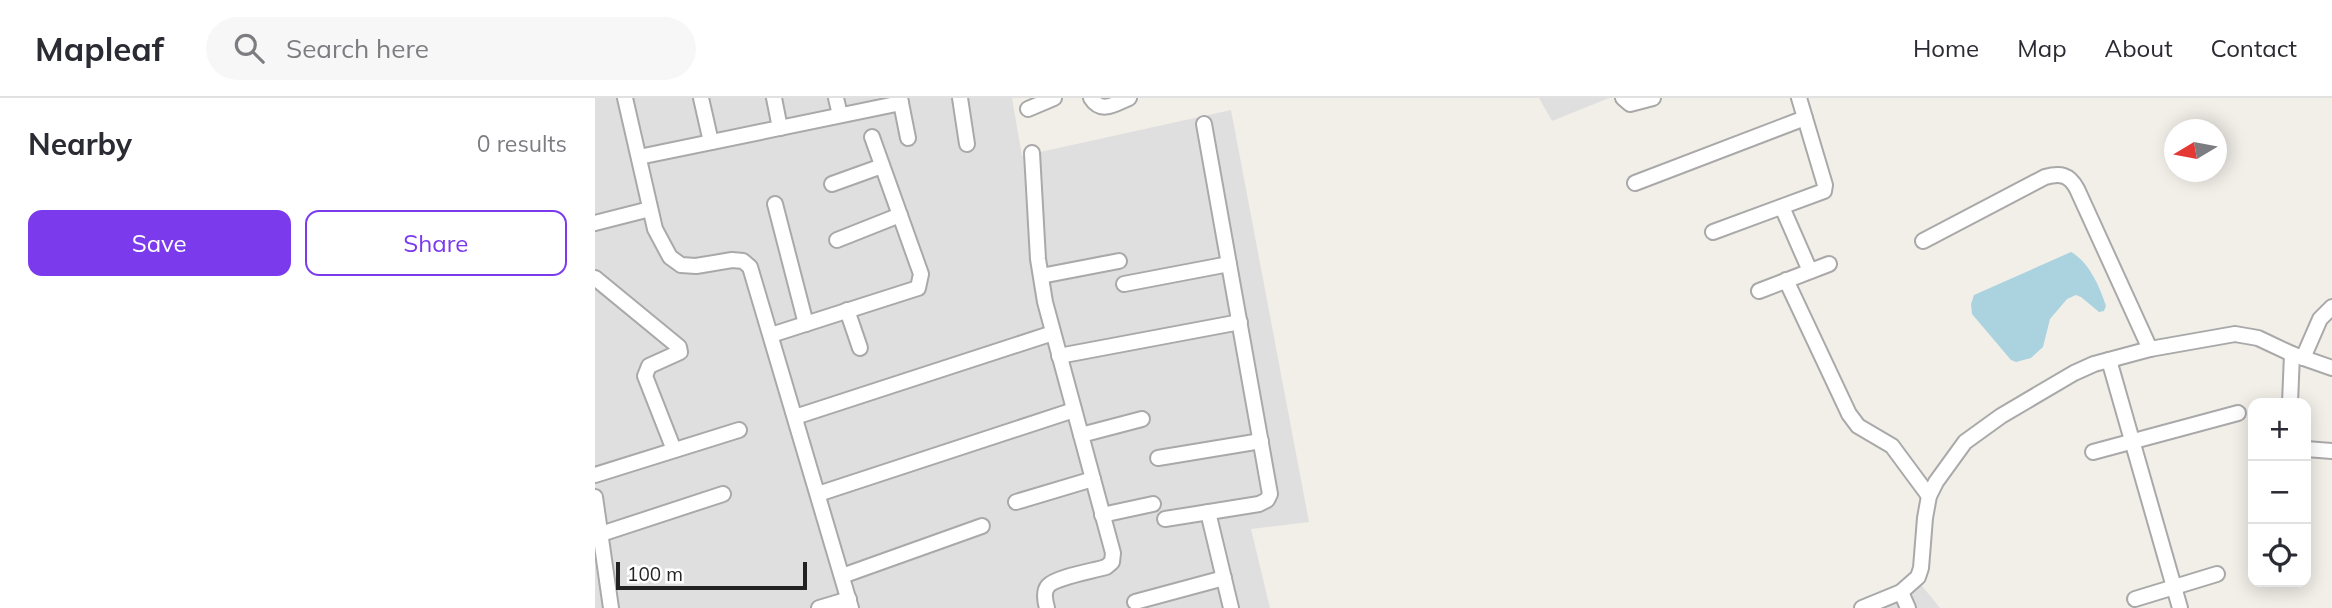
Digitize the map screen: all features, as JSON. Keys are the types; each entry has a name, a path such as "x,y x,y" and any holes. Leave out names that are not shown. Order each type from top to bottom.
{"street":[{"path":"625,98 655,229 670,257 681,265 696,266 732,260 743,261 750,267 850,603 819,608"},
{"path":"701,98 711,142"},
{"path":"774,98 780,128"},
{"path":"837,98 840,115"},
{"path":"960,98 967,145"},
{"path":"1028,109 1054,98"},
{"path":"1091,98 1096,106 1102,108 1129,98"},
{"path":"1623,98 1630,104 1653,98"},
{"path":"1713,232 1824,191 1825,185 1799,98"},
{"path":"639,158 901,100 908,138"},
{"path":"1635,183 1805,118"},
{"path":"1165,519 1267,500 1269,494 1204,124"},
{"path":"771,335 918,288 921,274 872,137"},
{"path":"1032,153 1041,276 1053,333 1113,553 1112,562 1106,567 1048,585 1045,600 1047,608"},
{"path":"832,184 882,166"},
{"path":"1923,241 2045,177 2065,175 2073,180 2150,349"},
{"path":"775,204 806,324"},
{"path":"1782,207 1810,271"},
{"path":"595,223 650,209"},
{"path":"837,240 900,215"},
{"path":"1041,276 1119,261"},
{"path":"1124,284 1229,264"},
{"path":"1759,291 1829,264"},
{"path":"595,278 679,347 680,352 649,366 645,376 674,450"},
{"path":"1786,280 1849,414 1858,426 1892,446 1929,496"},
{"path":"2291,398 2298,356 2320,319 2332,307"},
{"path":"847,310 860,348"},
{"path":"1059,356 1240,322"},
{"path":"795,417 1053,333"},
{"path":"1862,608 1901,592 1918,577 1929,496 1958,451 1981,429 2074,373 2150,349 2243,334 2332,368"},
{"path":"2109,360 2180,608"},
{"path":"818,494 1074,410"},
{"path":"2093,452 2238,413"},
{"path":"1080,435 1142,419"},
{"path":"595,475 739,430"},
{"path":"1158,458 1261,442"},
{"path":"2311,449 2332,451"},
{"path":"1016,502 1093,479"},
{"path":"601,534 723,494"},
{"path":"595,497 611,608"},
{"path":"1102,515 1153,503"},
{"path":"1208,512 1231,608"},
{"path":"842,576 982,526"},
{"path":"2135,599 2217,574"},
{"path":"1135,602 1224,578"},
{"path":"1901,592 1908,608"}],"shaded area":[{"path":"595,98 1012,98 1022,156 1231,110 1309,522 1251,529 1270,608 595,608"},
{"path":"1539,98 1609,98 1552,121"},
{"path":"1918,581 1940,608 1855,608"}],"water":[{"path":"2071,252 2093,276 2106,306 2104,311 2099,312 2076,295 2067,299 2050,319 2043,347 2031,358 2016,362 2011,360 1972,314 1974,295"}]}
